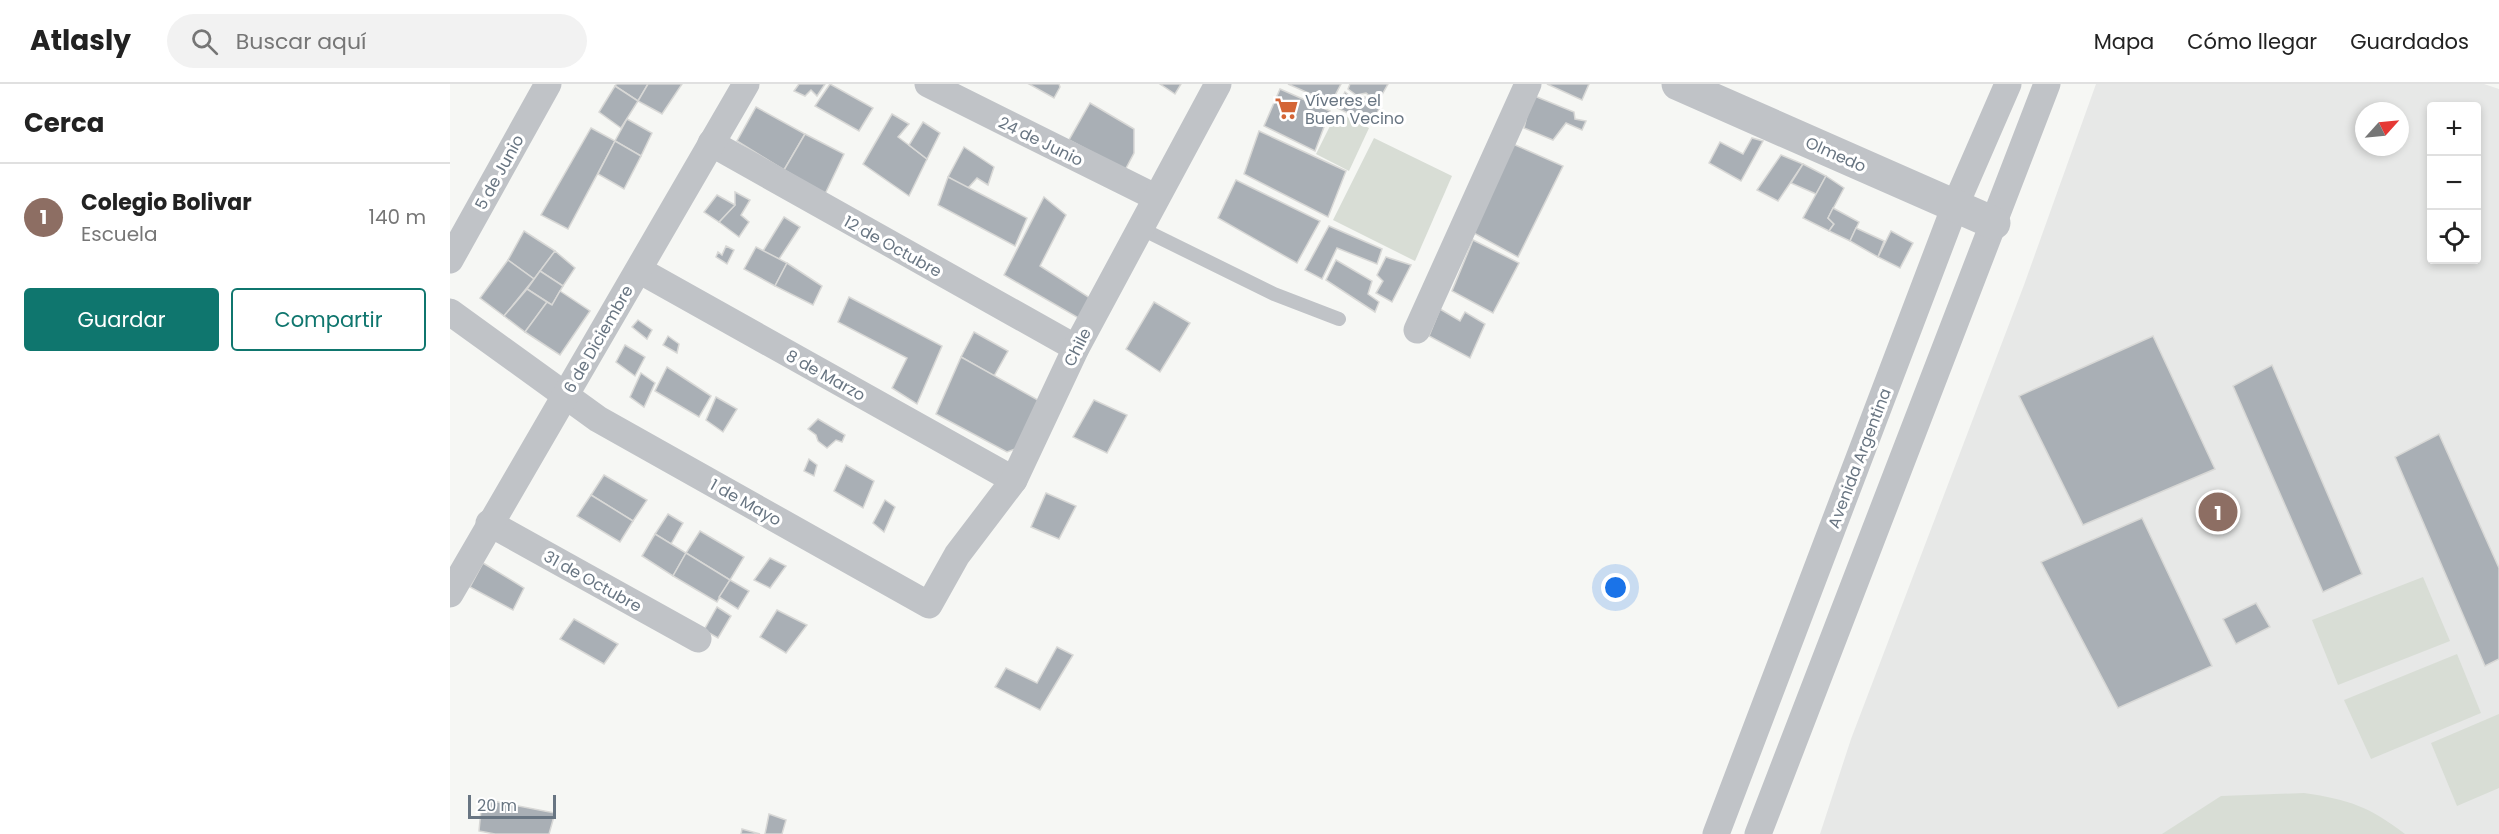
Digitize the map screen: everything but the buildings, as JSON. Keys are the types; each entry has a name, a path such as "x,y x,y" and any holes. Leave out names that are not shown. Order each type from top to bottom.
{"street":[{"name":"6 de Diciembre","path":"450,594 489,523 746,84"},
{"name":"24 de Junio","path":"928,84 1155,197"},
{"name":"Chile","path":"929,605 957,555 1014,480 1076,348 1142,229 1155,197 1218,84"},
{"path":"1417,330 1528,84"},
{"name":"Olmedo","path":"1678,84 1994,223"},
{"name":"Avenida Argentina","path":"1716,834 1954,206 2008,84"},
{"path":"1758,834 2047,84"},
{"name":"5 de Junio","path":"450,260 544,85"},
{"name":"12 de Octubre","path":"711,143 1076,348"},
{"name":"8 de Marzo","path":"639,270 1014,480"},
{"path":"450,312 566,394"},
{"name":"1 de Mayo","path":"566,394 598,419 929,605"},
{"name":"31 de Octubre","path":"489,523 698,639"}],"lane":[{"path":"1142,229 1274,294 1339,319"}],"shaded area":[{"path":"2096,84 2484,84 2499,89 2499,834 1820,834 1851,739 2024,285"},
{"path":"1337,112 1369,128 1349,171 1316,154"},
{"path":"1374,138 1452,176 1415,261 1333,220"},
{"path":"2423,577 2450,641 2338,685 2312,620"},
{"path":"2457,654 2481,713 2371,759 2344,700"},
{"path":"2499,714 2499,788 2457,806 2431,743"},
{"path":"2304,793 2334,798 2358,806 2380,817 2405,834 2162,834 2221,796"}],"place":[{"name":"Víveres el Buen Vecino","path":"1287,109"},
{"name":"Colegio Bolivar","path":"2218,512"}]}
